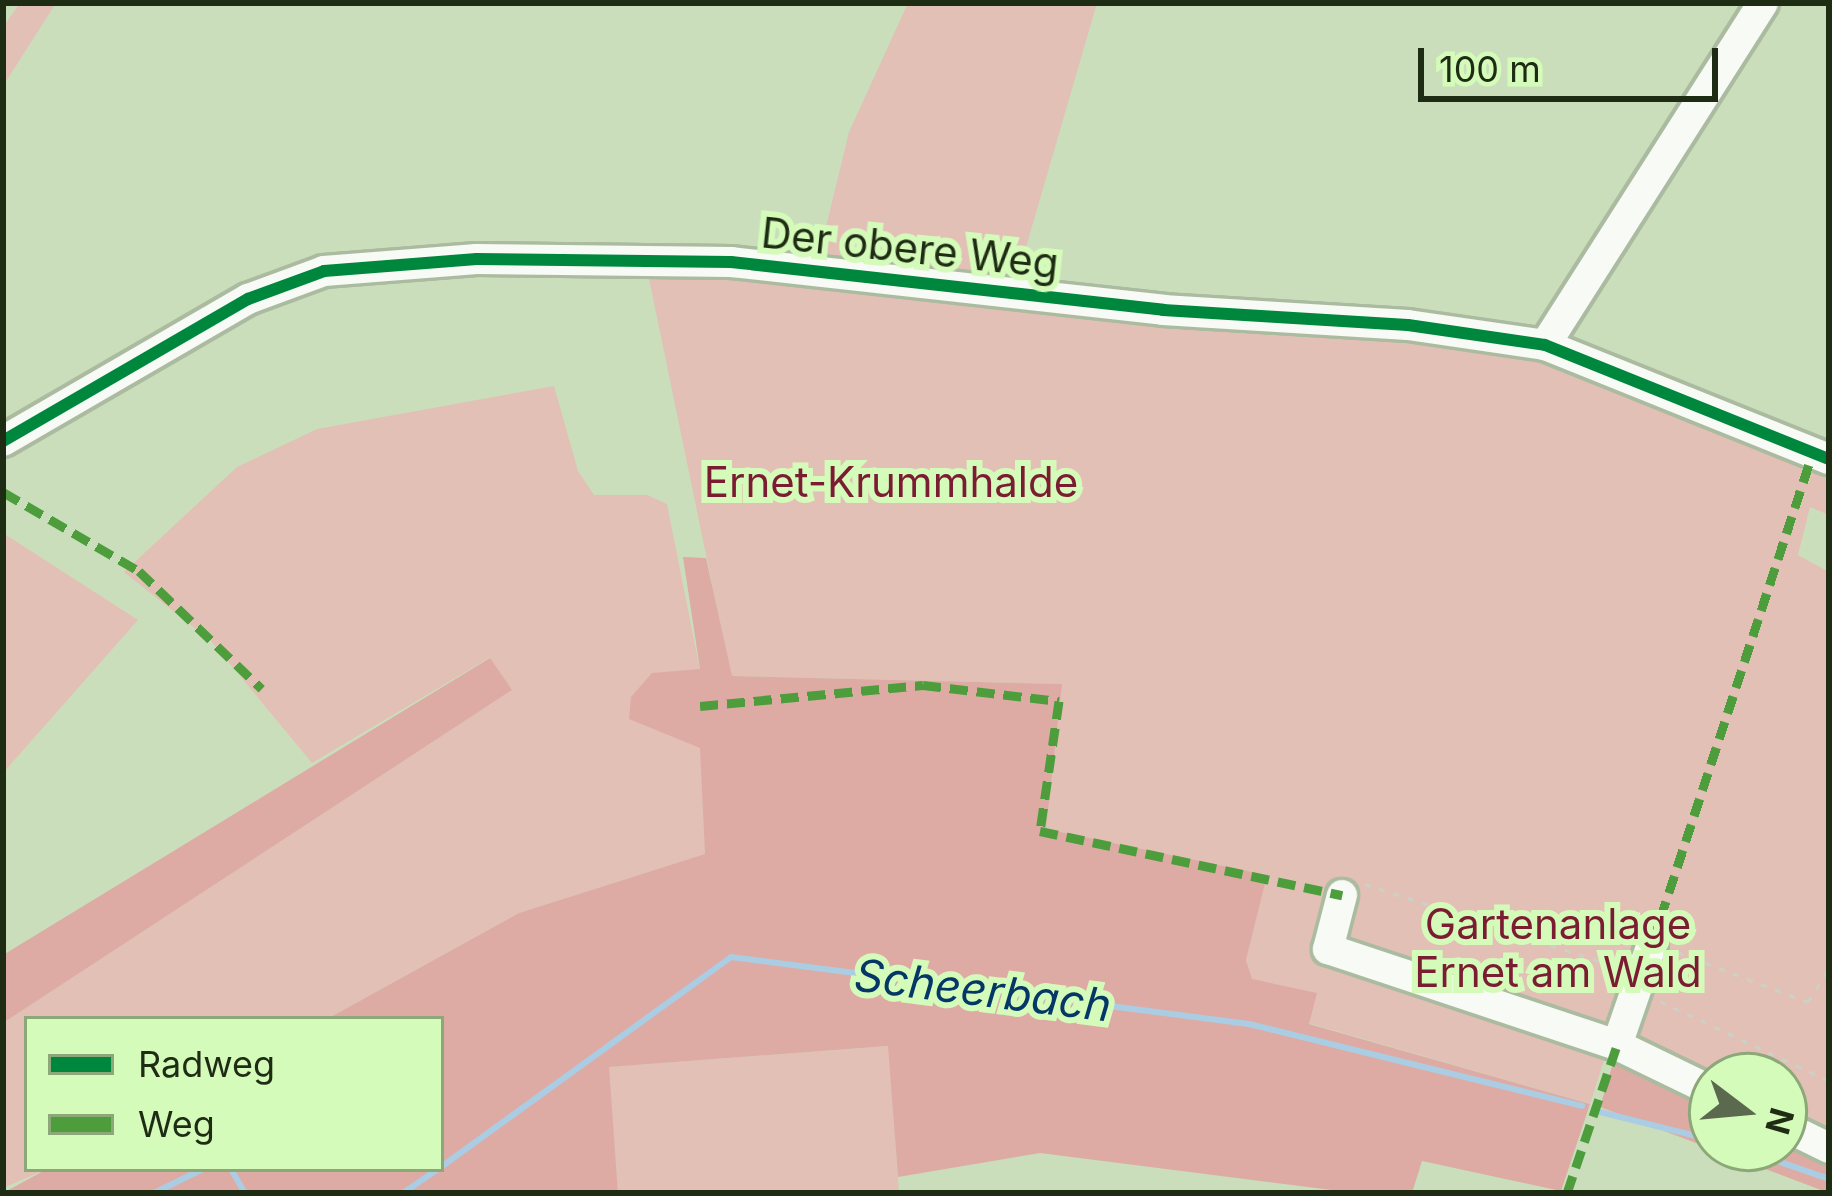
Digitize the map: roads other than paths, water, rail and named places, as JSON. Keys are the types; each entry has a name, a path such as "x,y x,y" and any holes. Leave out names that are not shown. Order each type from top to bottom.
{"lane":[{"path":"1545,345 1763,3"},
{"name":"Der obere Weg","path":"3,441 248,298 324,271 383,262 730,262 1163,310 1408,325 1545,345 1829,459"},
{"path":"1342,895 1328,949 1617,1045 1688,1079"},
{"path":"1617,1045 1652,944"}],"waterway":[{"name":"Scheerbach","path":"444,1165 731,957 1249,1024 1582,1106"},
{"name":"Scheerbach","path":"1600,1112 1688,1134"},
{"path":"154,1193 197,1172"},
{"path":"233,1172 245,1193"},
{"name":"Scheerbach","path":"403,1193 434,1172"},
{"name":"Scheerbach","path":"1808,1172 1829,1179"}],"park label":[{"name":"Ernet-Krummhalde","path":"891,482"},
{"name":"Gartenanlage Ernet am Wald","path":"1558,948"}]}
